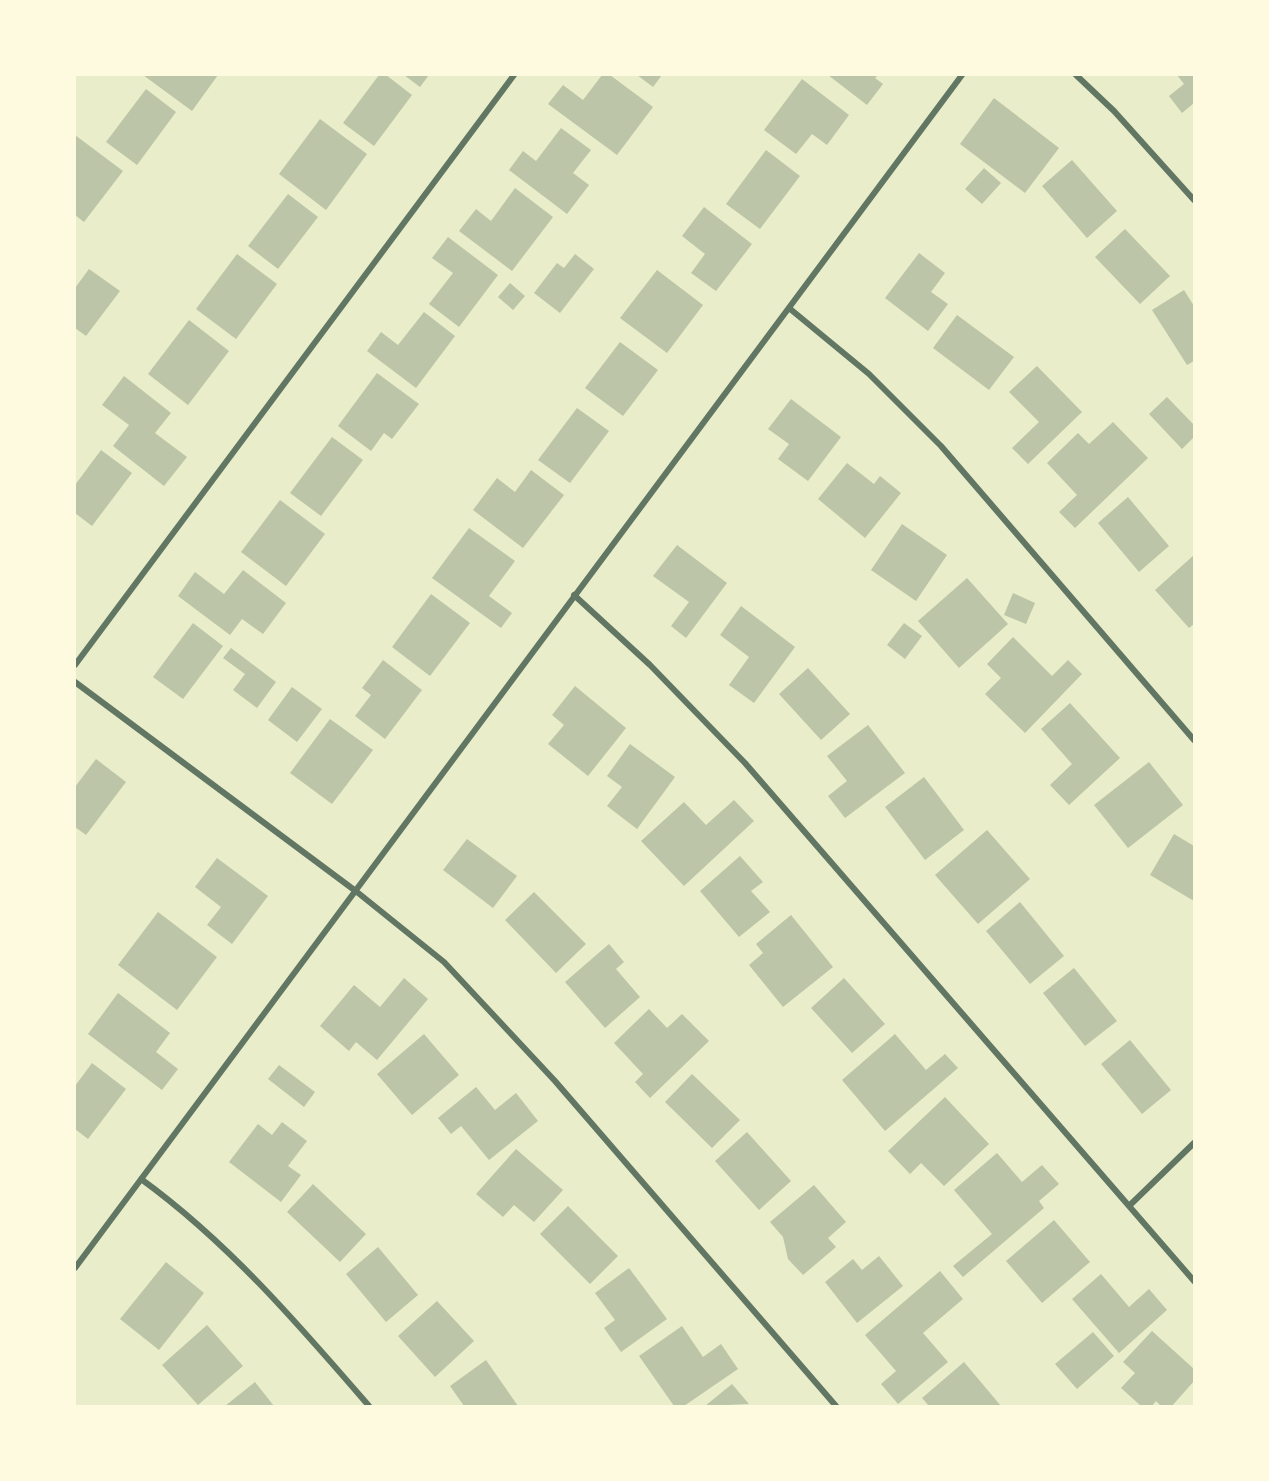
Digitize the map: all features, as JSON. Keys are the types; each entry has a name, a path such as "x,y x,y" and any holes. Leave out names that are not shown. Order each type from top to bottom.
{"street":[{"path":"75,665 514,75"},
{"path":"75,1268 357,892 574,595 962,75"},
{"path":"1076,75 1113,111 1194,200"},
{"path":"789,308 869,374 941,446 1194,740"},
{"path":"574,595 650,665 745,764 1194,1281"},
{"path":"75,682 357,892 444,962 500,1019 836,1406"},
{"path":"1129,1206 1194,1143"},
{"path":"141,1179 173,1202 233,1256 369,1406"}],"building":[{"path":"143,75 218,75 192,111"},
{"path":"379,75 386,75 412,95 374,146 343,123"},
{"path":"404,75 429,75 420,87"},
{"path":"602,75 610,75 653,107 617,155 548,104 563,85 583,100"},
{"path":"637,75 662,75 653,87"},
{"path":"828,75 878,75 875,78 883,84 867,105"},
{"path":"1177,75 1194,75 1194,103 1182,113 1169,96 1184,84"},
{"path":"802,79 849,115 827,145 812,134 796,154 764,130"},
{"path":"146,89 176,112 137,165 106,142"},
{"path":"994,98 1059,148 1025,193 960,144"},
{"path":"320,119 367,154 326,210 279,174"},
{"path":"561,128 591,150 573,173 589,185 567,214 509,170 523,151 536,161"},
{"path":"75,135 123,171 84,222 75,215"},
{"path":"766,150 800,176 760,229 726,204"},
{"path":"1072,160 1117,211 1087,238 1042,186"},
{"path":"984,168 1001,183 982,204 965,189"},
{"path":"515,188 553,217 512,271 459,231 476,209 491,221"},
{"path":"288,194 318,217 278,269 248,246"},
{"path":"704,207 752,244 716,291 691,273 705,254 682,236"},
{"path":"1125,229 1170,276 1140,304 1095,257"},
{"path":"448,237 498,275 459,327 429,304 453,273 432,258"},
{"path":"919,253 945,273 931,292 948,304 928,331 885,298"},
{"path":"237,254 277,284 236,339 196,309"},
{"path":"575,254 594,269 560,313 534,293 557,263 564,268"},
{"path":"89,269 120,291 86,336 75,328 75,288"},
{"path":"657,270 703,305 667,353 620,318"},
{"path":"510,283 525,296 513,310 498,297"},
{"path":"1184,290 1194,306 1194,361 1187,365 1152,310"},
{"path":"424,312 455,336 416,388 367,351 381,332 398,345"},
{"path":"957,315 1014,357 989,390 933,348"},
{"path":"189,320 229,351 188,405 148,374"},
{"path":"620,342 658,370 623,416 585,388"},
{"path":"1037,366 1082,412 1028,464 1012,448 1039,422 1009,392"},
{"path":"377,373 419,404 392,439 384,433 371,451 338,426"},
{"path":"124,376 171,413 155,433 187,457 164,486 113,446 129,425 102,405"},
{"path":"1167,397 1194,425 1194,437 1182,449 1149,414"},
{"path":"791,399 841,437 808,481 778,459 789,444 768,429"},
{"path":"577,408 609,431 570,483 538,460"},
{"path":"1113,422 1148,458 1075,528 1059,512 1077,495 1047,463 1078,433 1089,444"},
{"path":"332,437 363,460 321,516 290,493"},
{"path":"101,450 132,473 92,526 75,513 75,485"},
{"path":"847,463 874,484 880,476 901,493 865,538 818,499"},
{"path":"531,470 564,495 523,548 473,510 497,478 515,492"},
{"path":"1128,497 1169,546 1139,572 1098,523"},
{"path":"280,500 325,534 286,586 241,552"},
{"path":"902,524 947,555 916,601 871,570"},
{"path":"469,528 515,561 489,596 512,613 501,628 432,578"},
{"path":"677,545 727,583 686,638 671,626 689,602 653,576"},
{"path":"1194,555 1194,624 1189,628 1155,590"},
{"path":"243,570 286,603 263,634 242,619 230,635 178,596 195,572 224,594"},
{"path":"967,578 1008,624 959,668 918,621"},
{"path":"1013,593 1035,603 1026,624 1004,615"},
{"path":"431,594 470,623 430,676 392,647"},
{"path":"741,606 795,647 754,703 729,685 749,657 720,635"},
{"path":"193,623 223,646 183,699 153,677"},
{"path":"904,623 922,636 905,659 887,645"},
{"path":"1013,637 1052,676 1068,660 1082,674 1025,733 985,694 1001,678 987,664"},
{"path":"231,648 276,682 257,708 233,690 245,674 223,658"},
{"path":"383,660 422,690 385,739 355,716 371,695 362,688"},
{"path":"808,668 850,714 821,740 779,694"},
{"path":"575,686 626,728 588,776 548,744 564,725 552,715"},
{"path":"292,687 322,709 297,742 268,720"},
{"path":"1070,703 1120,758 1069,805 1050,785 1072,764 1041,729"},
{"path":"330,719 373,750 332,804 290,773"},
{"path":"868,725 905,773 845,818 828,796 847,781 827,756"},
{"path":"630,744 675,777 637,829 607,806 622,787 607,776"},
{"path":"96,759 126,782 86,835 75,827 75,787"},
{"path":"1149,762 1183,805 1128,848 1094,805"},
{"path":"924,777 964,830 925,860 885,807"},
{"path":"734,800 754,821 684,886 641,841 684,802 706,825"},
{"path":"987,830 1030,879 978,924 935,875"},
{"path":"1174,834 1194,846 1194,901 1150,875"},
{"path":"467,839 517,876 493,908 443,870"},
{"path":"740,856 763,882 751,891 770,912 739,937 700,891"},
{"path":"217,858 268,896 232,944 207,925 221,907 195,887"},
{"path":"534,892 586,944 556,973 505,920"},
{"path":"1020,902 1064,956 1030,984 986,931"},
{"path":"158,912 217,957 177,1010 118,965"},
{"path":"791,915 833,967 783,1007 749,965 763,953 756,944"},
{"path":"609,944 624,962 616,969 640,997 605,1028 565,982"},
{"path":"1074,968 1117,1021 1085,1046 1043,993"},
{"path":"404,978 428,999 377,1060 356,1042 349,1051 320,1026 354,985 380,1007"},
{"path":"844,978 885,1024 852,1053 811,1008"},
{"path":"118,993 170,1033 156,1052 178,1069 162,1090 88,1034"},
{"path":"649,1009 667,1028 682,1014 709,1041 650,1098 635,1082 643,1074 614,1043"},
{"path":"424,1034 459,1075 412,1115 377,1074"},
{"path":"895,1034 926,1070 945,1054 958,1068 885,1131 842,1080"},
{"path":"1130,1040 1171,1090 1142,1114 1101,1064"},
{"path":"92,1063 126,1089 88,1139 75,1129 75,1086"},
{"path":"279,1065 315,1092 304,1107 268,1079"},
{"path":"692,1074 740,1120 712,1148 665,1102"},
{"path":"476,1087 495,1110 516,1093 538,1121 489,1160 461,1126 451,1134 438,1118"},
{"path":"945,1097 989,1144 944,1186 921,1163 910,1174 888,1151"},
{"path":"282,1122 307,1141 288,1166 301,1175 281,1202 229,1162 258,1124 272,1135"},
{"path":"747,1132 791,1181 759,1210 715,1161"},
{"path":"516,1149 563,1190 534,1222 514,1205 503,1217 476,1194"},
{"path":"997,1153 1022,1182 1042,1165 1059,1184 1039,1201 1044,1208 963,1277 953,1266 992,1234 954,1190"},
{"path":"313,1184 366,1234 340,1262 287,1212"},
{"path":"814,1185 846,1222 828,1238 836,1247 803,1275 788,1259 783,1237 770,1222"},
{"path":"568,1206 618,1256 590,1284 540,1234"},
{"path":"1054,1220 1090,1262 1042,1303 1006,1261"},
{"path":"378,1247 418,1295 386,1322 346,1274"},
{"path":"879,1256 903,1286 857,1323 825,1282 853,1259 862,1270"},
{"path":"166,1262 204,1293 159,1350 120,1319"},
{"path":"629,1268 667,1319 621,1352 604,1328 615,1320 595,1293"},
{"path":"940,1271 963,1299 923,1333 948,1362 898,1404 881,1384 896,1371 865,1335"},
{"path":"1101,1274 1129,1307 1149,1289 1167,1310 1119,1353 1072,1299"},
{"path":"437,1301 474,1341 435,1377 398,1336"},
{"path":"207,1325 243,1366 198,1405 162,1365"},
{"path":"682,1326 703,1357 721,1344 738,1369 684,1406 674,1406 639,1356"},
{"path":"1152,1331 1194,1369 1194,1381 1172,1406 1161,1406 1156,1401 1152,1406 1141,1406 1121,1388 1135,1373 1123,1362"},
{"path":"1093,1332 1114,1356 1077,1389 1055,1364"},
{"path":"486,1360 518,1406 464,1406 450,1386"},
{"path":"964,1362 1001,1406 929,1406 922,1398"},
{"path":"255,1382 274,1406 225,1406"},
{"path":"732,1384 749,1404 705,1406"}]}
